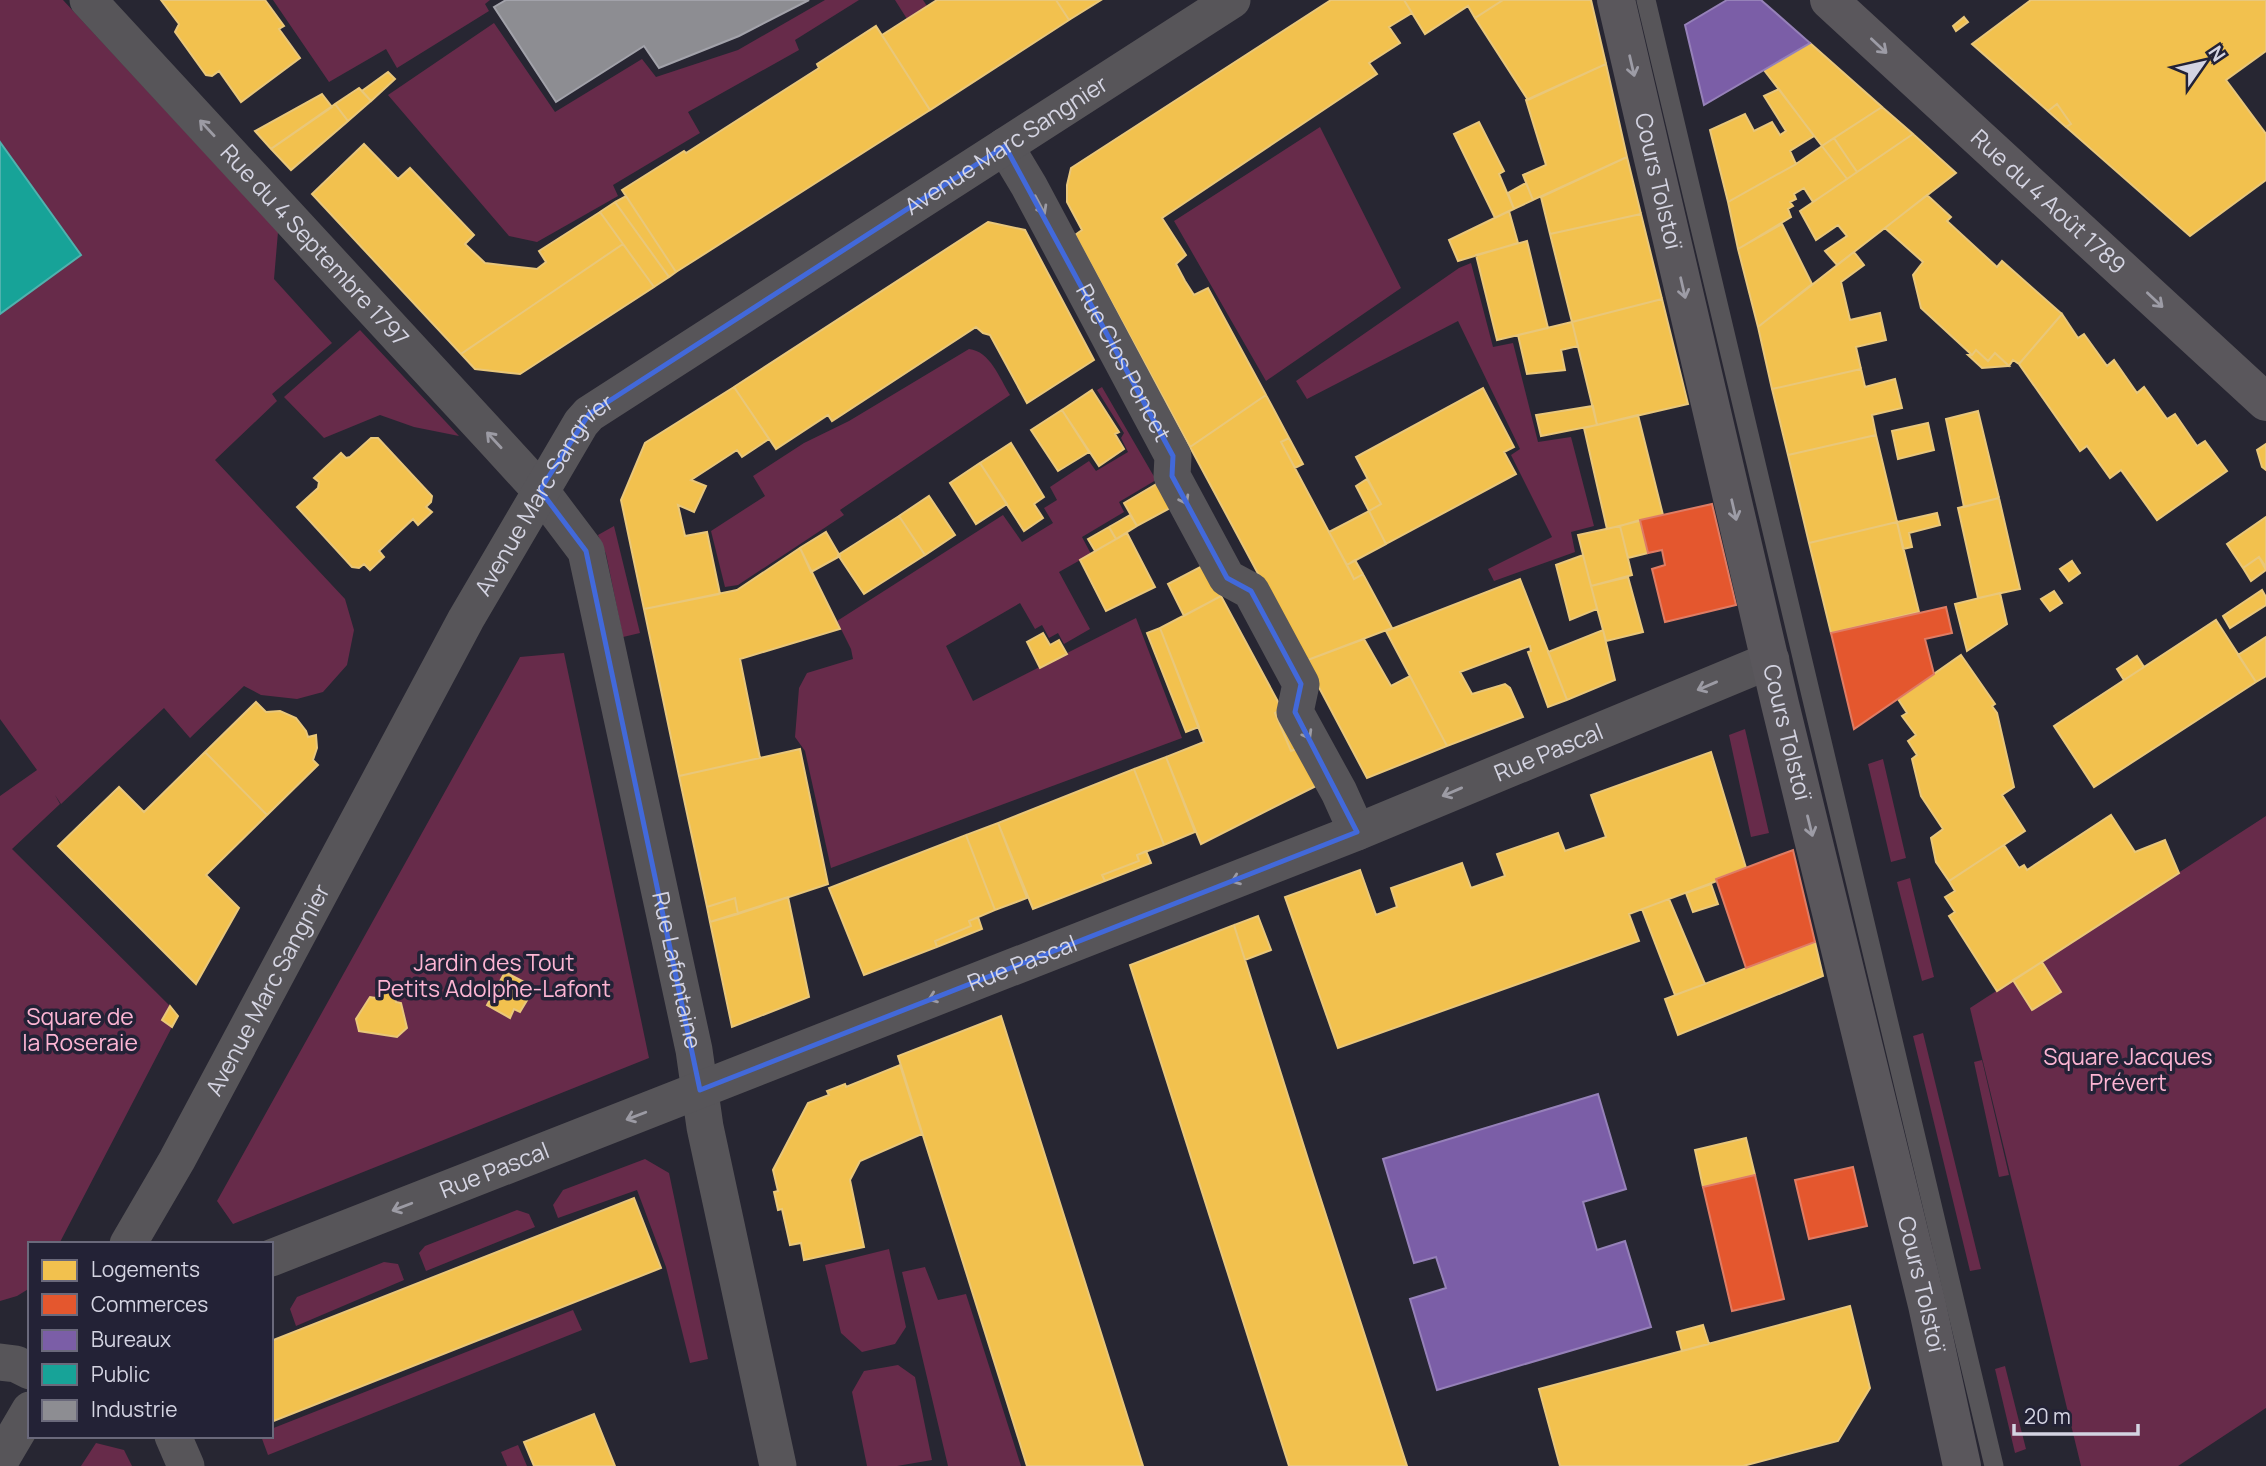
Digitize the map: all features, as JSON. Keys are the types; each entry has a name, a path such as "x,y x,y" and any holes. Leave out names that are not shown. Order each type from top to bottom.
{"main road":[{"name":"Cours Tolstoï","path":"1616,0 1770,660 1927,1304 1979,1465"},
{"name":"Rue du 4 Août 1789","path":"1829,0 2266,402"}],"street":[{"name":"Rue du 4 Septembre 1797","path":"88,0 540,490"},
{"name":"Avenue Marc Sangnier","path":"129,1242 177,1160 466,619 581,423 589,414 1231,0"},
{"name":"Rue Clos Poncet","path":"1006,146 1174,456 1172,476 1227,578 1251,591 1301,684 1295,712 1339,792 1357,832"},
{"name":"Rue Lafontaine","path":"540,490 586,551 691,1037 705,1127 778,1466"},
{"name":"Rue Pascal","path":"273,1257 1357,832 1770,660"},
{"path":"0,1362 16,1364 28,1370"},
{"path":"0,1461 28,1413"},
{"path":"174,1438 186,1466"}],"lane":[{"name":"Cours Tolstoï","path":"1646,0 1979,1465"}],"highlighted area":[{"path":"1005,146 1173,456 1172,476 1227,578 1251,591 1301,684 1295,712 1357,832 700,1090 586,551 540,490 589,414"}],"green space":[{"name":"Square de la Roseraie","path":"0,0 63,0 278,232 274,279 332,343 272,394 277,401 215,460 345,599 354,630 347,665 323,692 297,699 261,695 244,686 190,738 164,708 61,804 55,795 60,804 12,849 170,1006 162,1020 172,1027 60,1242 28,1242 28,1289 0,1301 0,796 37,770 0,719"},
{"path":"273,0 490,0 485,4 489,11 397,68 386,49 329,82"},
{"path":"825,0 859,0 795,40 799,50 688,112 700,133 613,185 618,196 537,242 509,236 388,95 494,23 555,112 642,59 656,77 738,50"},
{"path":"895,0 923,0 927,6 907,19"},
{"path":"1320,127 1401,288 1266,381 1174,221"},
{"path":"1471,263 1493,347 1513,343 1538,442 1571,437 1594,526 1571,532 1575,552 1494,581 1488,569 1552,537 1511,455 1520,449 1458,321 1307,399 1296,381 1459,268"},
{"path":"360,330 459,436 414,427 380,415 324,438 284,397"},
{"path":"969,349 989,360 1010,395 840,510 844,515 738,585 725,587 711,531 765,496 753,476 804,443 849,421"},
{"path":"1102,387 1156,480 1119,502 1124,512 1082,537 1091,554 1059,572 1090,629 1064,644 1058,633 1049,638 1042,625 1035,629 1020,603 946,646 973,701 1136,618 1182,738 831,868 805,751 795,737 799,688 807,673 853,659 837,621 1003,515 1022,542 1053,523 1044,508 1057,500 1050,487 1089,461 1096,471 1128,452 1121,438 1124,433 1097,390"},
{"path":"614,526 640,633 623,637 606,554 598,535"},
{"name":"Jardin des Tout Petits Adolphe-Lafont","path":"564,653 649,1058 233,1224 217,1201 520,657"},
{"path":"1745,729 1769,833 1751,837 1729,735"},
{"path":"1883,759 1906,858 1891,862 1868,764"},
{"name":"Square Jacques Prévert","path":"2266,816 2266,1408 2178,1466 2081,1466 1970,1008"},
{"path":"1910,878 1934,977 1922,981 1897,882"},
{"path":"1923,1033 1981,1269 1970,1271 1913,1036"},
{"path":"1982,1060 2009,1175 1999,1177 1974,1062"},
{"path":"645,1159 669,1173 708,1359 690,1363 666,1267 637,1190 558,1218 553,1205 563,1190"},
{"path":"517,1210 529,1214 535,1227 426,1271 419,1253 425,1246"},
{"path":"889,1249 906,1327 895,1344 862,1352 841,1333 825,1265"},
{"path":"384,1262 398,1264 404,1280 296,1326 290,1309 297,1297"},
{"path":"925,1267 938,1300 966,1294 1021,1466 948,1466 902,1272"},
{"path":"573,1310 582,1330 268,1455 262,1438 273,1438 273,1428"},
{"path":"898,1365 915,1377 932,1460 897,1466 867,1466 852,1392 864,1371"},
{"path":"2005,1366 2026,1449 2015,1453 1995,1369"},
{"path":"96,1443 124,1450 132,1466 81,1466"},
{"path":"518,1445 527,1466 507,1466 501,1452"}],"building: Logements":[{"path":"161,0 265,0 284,26 279,29 300,58 241,102 219,71 212,76 206,75 175,32 179,24"},
{"path":"937,0 1056,0 1069,20 930,110 882,35"},
{"path":"1056,0 1101,0 1069,20"},
{"path":"1331,0 1404,0 1412,13 1389,27 1400,43 1369,63 1377,74 1162,218 1186,255 1176,264 1185,281 1194,295 1208,288 1266,395 1190,447 1075,235 1082,230 1067,202 1071,168"},
{"path":"1404,0 1503,0 1475,18 1468,6 1425,34"},
{"path":"1503,0 1591,0 1606,64 1528,100 1475,18"},
{"path":"2031,0 2266,0 2266,51 2226,80 2266,134 2266,180 2190,236 2066,127 2071,124 2057,104 2048,111 1972,44"},
{"path":"1964,17 1968,22 1956,31 1953,26"},
{"path":"876,26 930,110 676,272 622,190 684,151 686,153 819,68 817,64"},
{"path":"1810,43 1882,107 1822,146 1764,70"},
{"path":"1606,64 1627,157 1533,200 1523,175 1546,165 1526,100"},
{"path":"388,72 395,79 371,101 362,91"},
{"path":"359,88 371,101 348,121 335,104"},
{"path":"1779,89 1814,136 1790,151 1796,164 1728,202 1710,130 1745,114 1754,131 1772,122 1780,135 1786,131 1764,96"},
{"path":"322,94 332,107 271,149 255,131"},
{"path":"335,104 348,121 291,170 271,149"},
{"path":"2057,104 2071,124 2066,127 2048,111"},
{"path":"1882,107 1913,134 1857,172 1834,138"},
{"path":"1479,122 1504,171 1499,174 1514,209 1495,218 1454,134"},
{"path":"1913,134 1956,173 1837,265 1825,251 1847,236 1838,225 1816,240 1800,211"},
{"path":"1834,138 1857,172 1847,179 1822,146"},
{"path":"364,144 398,179 410,168 474,235 465,244 485,263 537,269 546,262 539,251 600,212 623,244 461,354 312,194"},
{"path":"1822,146 1847,179 1813,202 1804,188 1794,194 1796,199 1790,202 1793,206 1788,209 1791,217 1738,249 1728,202 1796,164"},
{"path":"1627,157 1641,214 1550,234 1541,197"},
{"path":"1526,183 1533,200 1514,209 1508,193"},
{"path":"1927,195 1951,217 1947,221 1997,267 2002,261 2062,314 2019,364 2013,360 2009,366 1995,353 1988,361 1976,350 1972,355 1921,308 1913,275 1923,262 1885,228"},
{"path":"626,196 676,272 669,277 615,202"},
{"path":"615,202 669,277 654,287 600,212"},
{"path":"1509,211 1518,243 1458,261 1449,240"},
{"path":"1641,214 1662,299 1572,322 1550,234"},
{"path":"988,222 1025,230 1094,360 1027,403 990,335 976,327 832,421 828,415 776,449 734,387"},
{"path":"1782,224 1812,284 1758,327 1738,249"},
{"path":"1527,241 1548,328 1497,340 1476,255"},
{"path":"623,244 654,287 520,374 475,369 461,354"},
{"path":"1854,252 1864,265 1841,282 1850,320 1880,313 1886,340 1856,347 1861,369 1772,389 1758,327"},
{"path":"1662,299 1688,404 1597,425 1572,322"},
{"path":"2062,314 2078,338 2084,334 2107,366 2114,360 2137,393 2144,387 2167,419 2175,414 2197,446 2205,441 2227,471 2157,520 2121,470 2110,478 2087,446 2080,451 2019,364"},
{"path":"1572,322 1578,346 1561,350 1565,370 1527,374 1518,335"},
{"path":"1976,350 1988,361 1995,353 2009,366 1982,368 1968,355 1972,355"},
{"path":"1861,369 1865,387 1895,379 1902,408 1872,415 1876,435 1788,455 1772,389"},
{"path":"734,387 769,439 742,457 737,450 691,480 706,486 694,512 678,505 685,536 707,532 720,594 644,609 621,500 645,443"},
{"path":"1483,388 1514,447 1504,452 1516,474 1386,544 1369,511 1381,504 1356,457"},
{"path":"1092,390 1119,432 1115,434 1124,449 1099,466 1062,410"},
{"path":"1266,395 1289,438 1281,442 1354,579 1363,574 1392,628 1305,661 1190,447"},
{"path":"1593,406 1597,425 1541,436 1536,415"},
{"path":"1062,410 1089,452 1058,471 1031,430"},
{"path":"1978,411 1999,498 1964,507 1946,419"},
{"path":"1638,415 1663,515 1607,529 1584,428"},
{"path":"1928,423 1934,450 1898,459 1892,431"},
{"path":"1876,435 1897,522 1809,543 1788,455"},
{"path":"371,438 378,438 432,496 426,507 432,512 418,525 413,519 379,551 384,557 370,570 364,564 359,568 352,567 297,507 318,488 319,482 314,478 341,453 346,458 350,457"},
{"path":"1289,438 1303,464 1295,468 1281,442"},
{"path":"1011,443 1044,497 1034,504 1043,518 1024,531 980,463"},
{"path":"2266,444 2266,470 2262,467 2257,450"},
{"path":"980,463 1007,504 976,524 950,483"},
{"path":"1367,479 1381,504 1369,511 1356,486"},
{"path":"1160,482 1172,507 1137,526 1124,503"},
{"path":"929,496 955,535 925,555 899,516"},
{"path":"1999,498 2020,589 1978,598 1958,508"},
{"path":"1369,511 1386,544 1347,565 1329,532"},
{"path":"1937,513 1940,525 1909,533 1912,547 1903,549 1897,522"},
{"path":"1130,515 1137,526 1116,539 1109,527"},
{"path":"899,516 925,555 864,594 838,555"},
{"path":"2266,517 2266,567 2259,557 2243,568 2227,544"},
{"path":"1640,520 1648,553 1628,558 1620,526"},
{"path":"1897,522 1919,612 1831,633 1809,543"},
{"path":"1620,526 1632,575 1591,586 1578,535"},
{"path":"1109,527 1116,539 1095,551 1088,539"},
{"path":"826,532 840,556 811,572 800,548"},
{"path":"1127,533 1155,587 1106,611 1080,560"},
{"path":"800,548 840,629 740,659 760,758 679,776 644,609 737,590"},
{"path":"1583,555 1597,609 1570,620 1556,565"},
{"path":"2259,557 2266,570 2251,581 2243,568"},
{"path":"1355,560 1363,574 1354,579 1347,565"},
{"path":"2072,561 2080,573 2069,581 2060,569"},
{"path":"1204,565 1221,596 1184,616 1168,584"},
{"path":"1628,577 1643,632 1606,641 1591,586"},
{"path":"1520,579 1567,700 1548,707 1528,652 1531,651 1530,646 1460,672 1472,694 1505,684 1510,688 1523,717 1447,746 1386,631"},
{"path":"2262,590 2266,605 2230,628 2223,616"},
{"path":"2054,591 2062,603 2050,611 2041,599"},
{"path":"2000,593 2007,624 1967,651 1955,604"},
{"path":"1221,596 1282,709 1275,713 1291,751 1302,747 1322,783 1201,844 1166,757 1204,742 1160,628"},
{"path":"2216,620 2256,682 2094,787 2054,726"},
{"path":"1160,628 1199,727 1186,732 1147,633"},
{"path":"1603,630 1615,680 1567,700 1548,652"},
{"path":"1043,633 1050,645 1059,640 1067,654 1040,668 1027,642"},
{"path":"2266,637 2266,676 2256,682 2238,655"},
{"path":"1364,639 1391,686 1410,676 1447,746 1367,778 1305,661"},
{"path":"1961,655 1995,704 1992,706 1997,713 2014,787 2002,795 2025,831 1949,881 1936,862 1931,838 1943,829 1921,796 1912,759 1917,755 1908,741 1916,735 1902,716 1907,713 1898,699"},
{"path":"2137,656 2144,667 2124,680 2117,669"},
{"path":"256,702 266,712 280,711 296,718 308,737 316,735 317,748 313,760 318,765 267,815 205,752"},
{"path":"1282,709 1302,747 1291,751 1275,713"},
{"path":"800,749 828,884 738,914 735,898 707,907 679,776"},
{"path":"205,752 267,815 206,875 239,908 196,984 58,846 119,787 144,812"},
{"path":"1711,752 1746,868 1629,914 1639,941 1338,1048 1285,897 1360,870 1376,915 1397,907 1391,888 1462,863 1471,888 1505,876 1497,854 1558,833 1565,851 1606,837 1591,795"},
{"path":"1166,757 1195,832 1164,845 1134,769"},
{"path":"1134,769 1164,845 1137,855 1139,861 1102,875 1105,881 1033,909 998,823"},
{"path":"2111,815 2135,852 2165,840 2179,873 1997,991 1949,916 1955,912 1945,897 1955,891 1949,881 2004,845 2019,868 2024,865 2027,870"},
{"path":"998,823 1027,898 995,910 966,835"},
{"path":"966,835 995,910 969,921 971,926 935,941 937,947 864,975 829,888"},
{"path":"1146,851 1151,863 1105,881 1102,875 1139,861 1137,855"},
{"path":"1711,884 1718,904 1693,912 1686,893"},
{"path":"788,897 809,997 732,1027 710,922"},
{"path":"735,898 738,914 710,922 707,907"},
{"path":"1669,899 1705,984 1675,995 1642,909"},
{"path":"1258,916 1271,950 1245,960 1234,925"},
{"path":"978,917 982,929 937,947 935,941 971,926 969,921"},
{"path":"1234,925 1407,1466 1289,1466 1130,965"},
{"path":"1815,942 1823,976 1678,1035 1665,999"},
{"path":"2042,962 2061,992 2032,1010 2013,980"},
{"path":"505,972 528,984 523,993 529,997 520,1012 514,1009 510,1018 487,1005"},
{"path":"381,988 393,990 396,1002 401,1003 407,1028 397,1037 359,1031 356,1019 370,997 376,998"},
{"path":"170,1006 178,1016 172,1027 162,1020"},
{"path":"1001,1016 1143,1466 1027,1466 898,1056"},
{"path":"900,1065 922,1134 860,1161 850,1180 864,1247 804,1260 801,1243 790,1245 782,1209 778,1210 774,1192 778,1191 773,1170 808,1103 829,1095 827,1091 845,1084 846,1087"},
{"path":"1746,1138 1755,1175 1703,1187 1695,1150"},
{"path":"634,1198 661,1268 273,1421 273,1340"},
{"path":"1850,1306 1870,1388 1838,1441 1743,1466 1560,1466 1539,1389"},
{"path":"1703,1325 1709,1344 1682,1351 1677,1332"},
{"path":"594,1414 615,1466 534,1466 524,1442"}],"building: Commerces":[{"path":"1712,504 1736,605 1665,622 1652,569 1665,565 1662,550 1648,553 1640,520"},
{"path":"1946,607 1952,633 1925,639 1934,674 1854,729 1831,633"},
{"path":"1793,850 1815,942 1746,968 1716,879"},
{"path":"1853,1167 1867,1226 1809,1239 1795,1180"},
{"path":"1755,1175 1784,1299 1732,1311 1703,1187"}],"building: Bureaux":[{"path":"1727,0 1761,0 1810,43 1704,105 1685,25"},
{"path":"1598,1094 1626,1189 1583,1202 1597,1250 1625,1241 1651,1327 1437,1390 1410,1299 1446,1288 1436,1257 1414,1263 1383,1159"}],"building: Public":[{"path":"0,142 81,255 0,314"}],"building: Industrie":[{"path":"506,0 809,0 739,36 659,68 644,46 556,102 494,7"}]}
